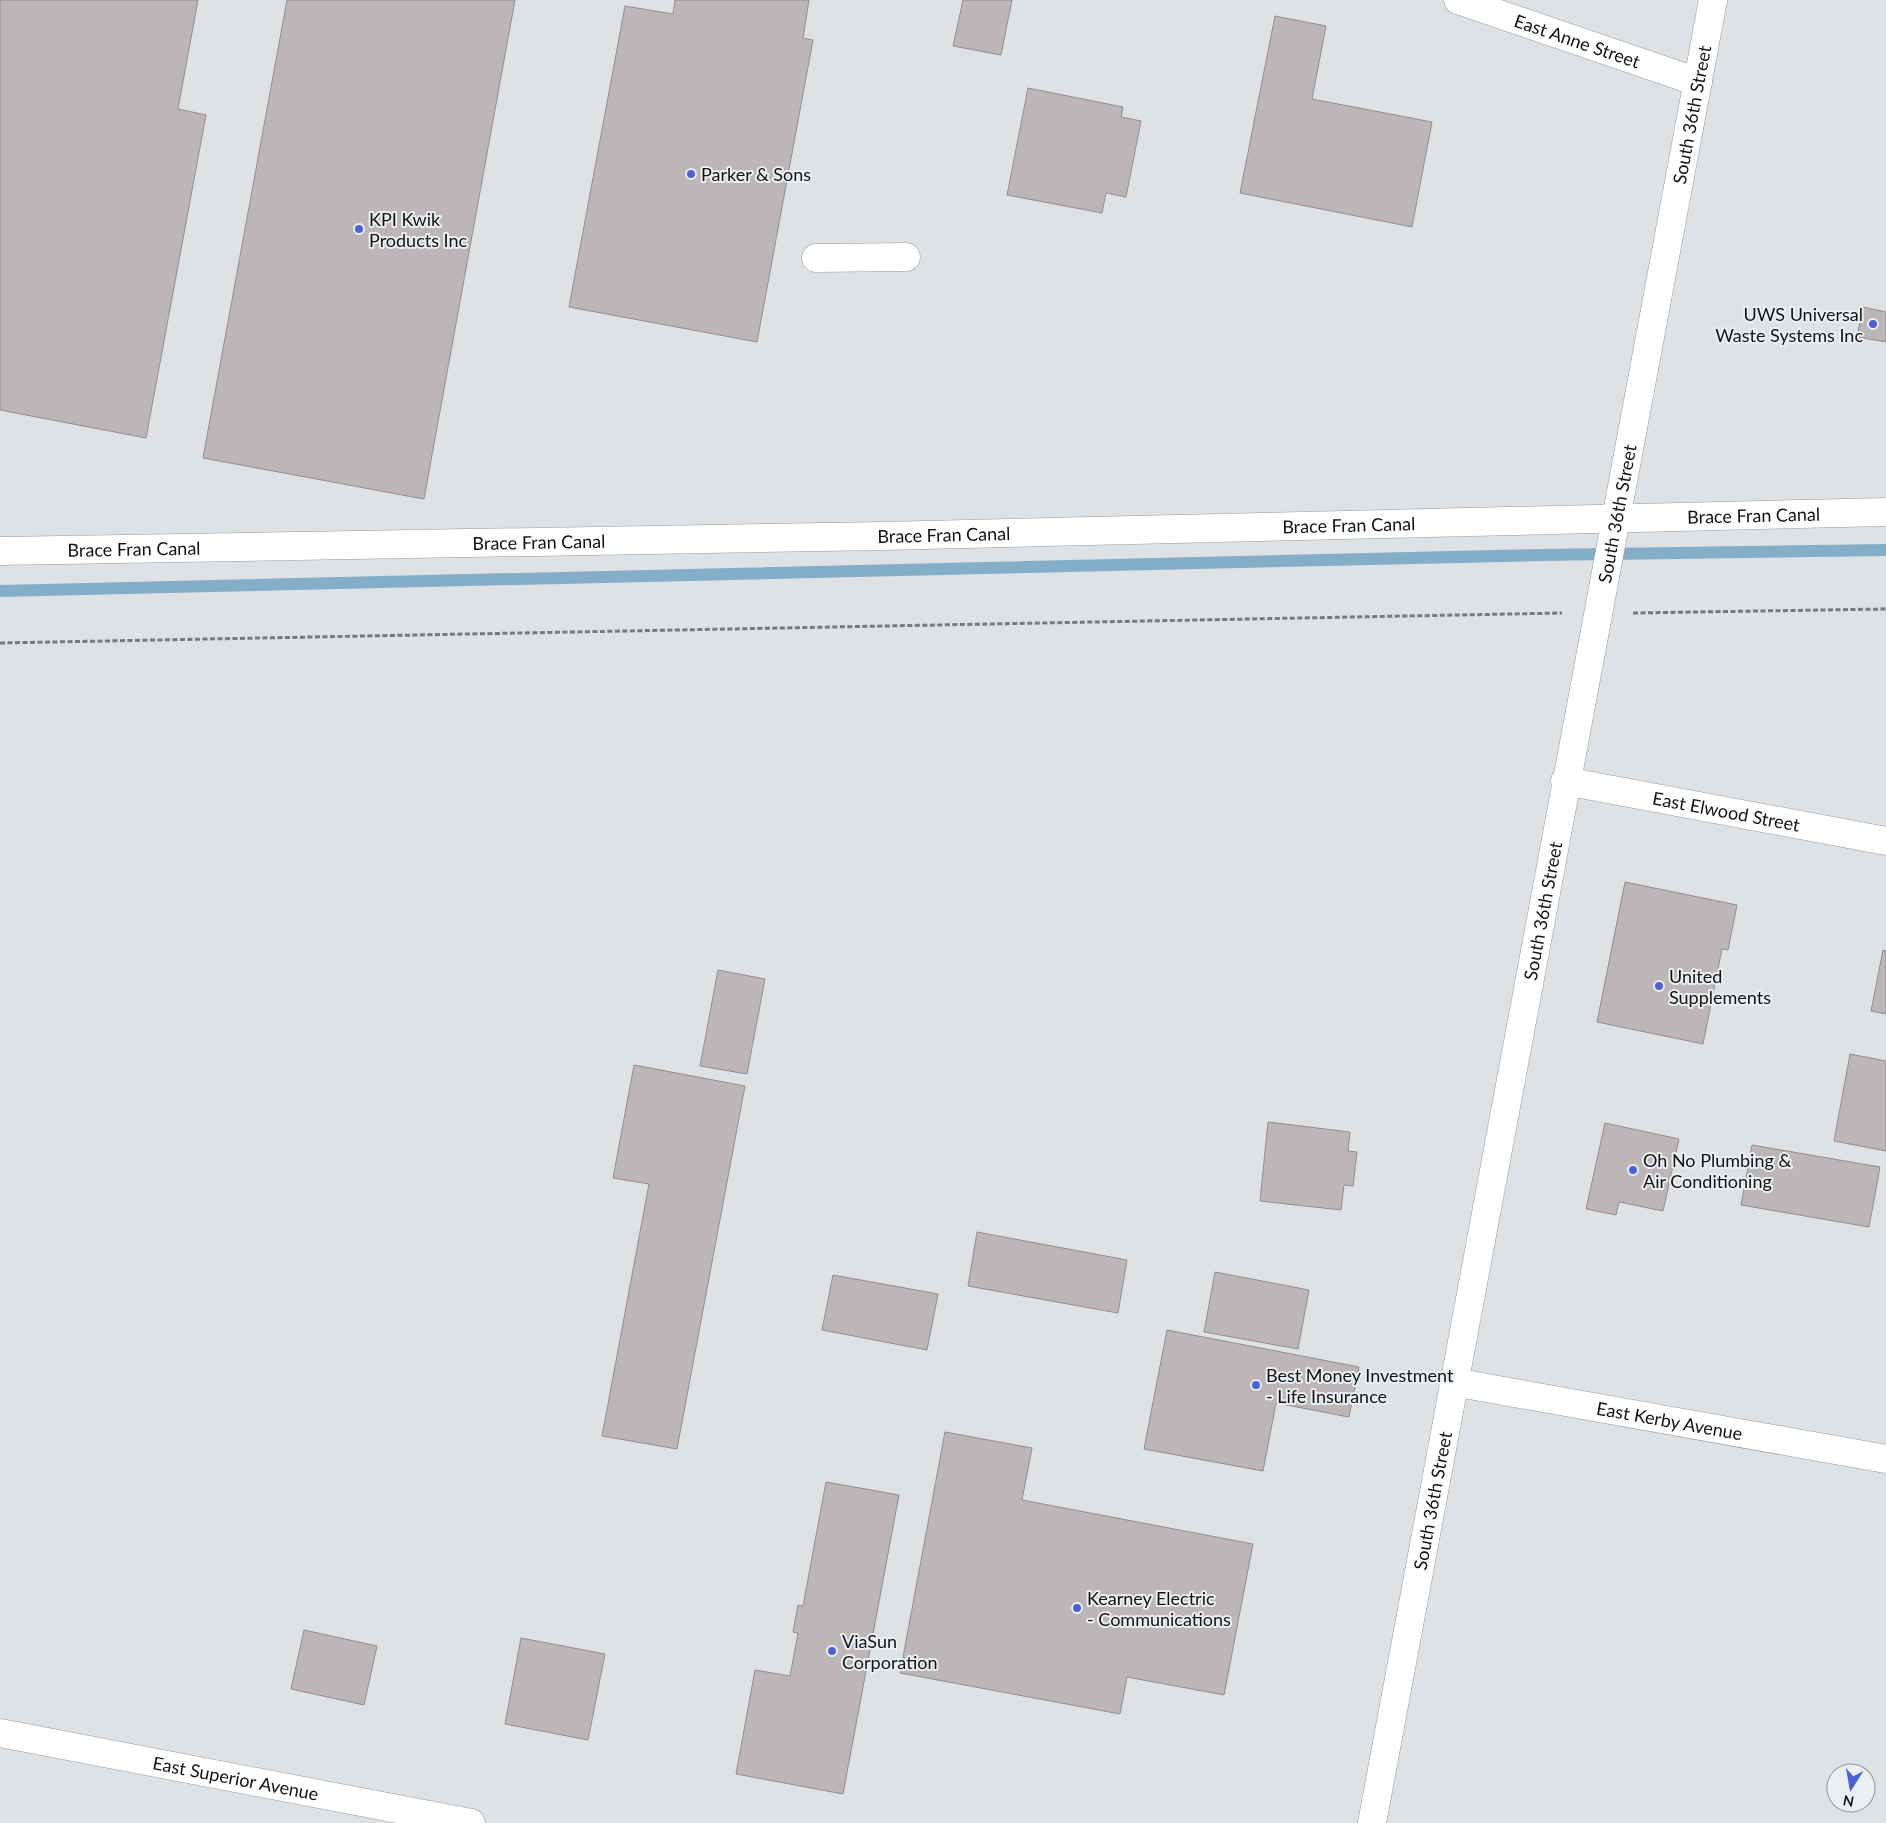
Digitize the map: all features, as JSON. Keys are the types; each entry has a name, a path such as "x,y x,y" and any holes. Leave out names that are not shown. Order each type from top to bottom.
{"street":[{"name":"East Anne Street","path":"1458,0 1698,82"},
{"name":"South 36th Street","path":"1372,1823 1565,781 1597,613 1617,521 1713,0"},
{"path":"816,258 906,257"},
{"name":"Brace Fran Canal","path":"0,551 1617,521 1886,512"},
{"name":"East Elwood Street","path":"1565,781 1886,841"},
{"name":"East Kerby Avenue","path":"1454,1382 1886,1459"},
{"name":"East Superior Avenue","path":"0,1733 470,1823"}],"path":[{"path":"0,643 1886,609"}],"building":[{"path":"0,0 198,0 178,109 206,115 146,438 0,410"},
{"name":"KPI Kwik Products Inc","path":"287,0 515,0 424,499 203,458"},
{"name":"Parker & Sons","path":"675,0 809,0 803,38 813,40 757,342 569,307 625,6 673,14"},
{"path":"963,0 1012,0 1001,55 953,46"},
{"path":"1275,16 1326,26 1312,99 1432,122 1412,227 1240,193"},
{"path":"1028,88 1123,107 1121,117 1141,121 1126,197 1106,193 1102,213 1007,195"},
{"name":"UWS Universal Waste Systems Inc","path":"1863,307 1886,312 1886,342 1857,337"},
{"name":"United Supplements","path":"1625,882 1737,905 1728,950 1722,949 1703,1044 1597,1022"},
{"path":"1883,950 1886,951 1886,1014 1871,1011"},
{"path":"718,970 765,979 747,1074 700,1066"},
{"path":"1850,1054 1886,1061 1886,1151 1834,1141"},
{"path":"634,1065 745,1086 677,1449 602,1436 649,1184 613,1178"},
{"path":"1268,1122 1350,1132 1348,1151 1357,1152 1353,1186 1344,1185 1341,1210 1260,1201"},
{"name":"Oh No Plumbing & Air Conditioning","path":"1605,1123 1679,1139 1663,1211 1619,1202 1616,1215 1586,1209"},
{"path":"1752,1145 1880,1167 1869,1227 1741,1205"},
{"path":"977,1232 1127,1260 1118,1313 968,1286"},
{"path":"1215,1272 1309,1290 1298,1349 1204,1332"},
{"path":"833,1275 938,1294 927,1350 822,1330"},
{"name":"Best Money Investment - Life Insurance","path":"1167,1330 1359,1367 1349,1417 1276,1403 1263,1471 1144,1449"},
{"name":"Kearney Electric - Communications","path":"945,1432 1032,1448 1022,1500 1253,1544 1224,1695 1127,1677 1120,1714 900,1673"},
{"name":"ViaSun Corporation","path":"826,1482 899,1495 843,1794 736,1774 755,1670 790,1676 798,1633 793,1632 798,1605 803,1606"},
{"path":"304,1630 377,1646 364,1705 291,1689"},
{"path":"521,1638 605,1654 588,1740 505,1724"}],"waterway":[{"path":"0,591 1542,555 1886,550"}],"place":[{"name":"Parker & Sons","path":"691,174"},
{"name":"KPI Kwik Products Inc","path":"359,229"},
{"name":"UWS Universal Waste Systems Inc","path":"1873,324"},
{"name":"United Supplements","path":"1659,986"},
{"name":"Oh No Plumbing & Air Conditioning","path":"1633,1170"},
{"name":"Best Money Investment - Life Insurance","path":"1256,1385"},
{"name":"Kearney Electric - Communications","path":"1077,1608"},
{"name":"ViaSun Corporation","path":"832,1651"}]}
